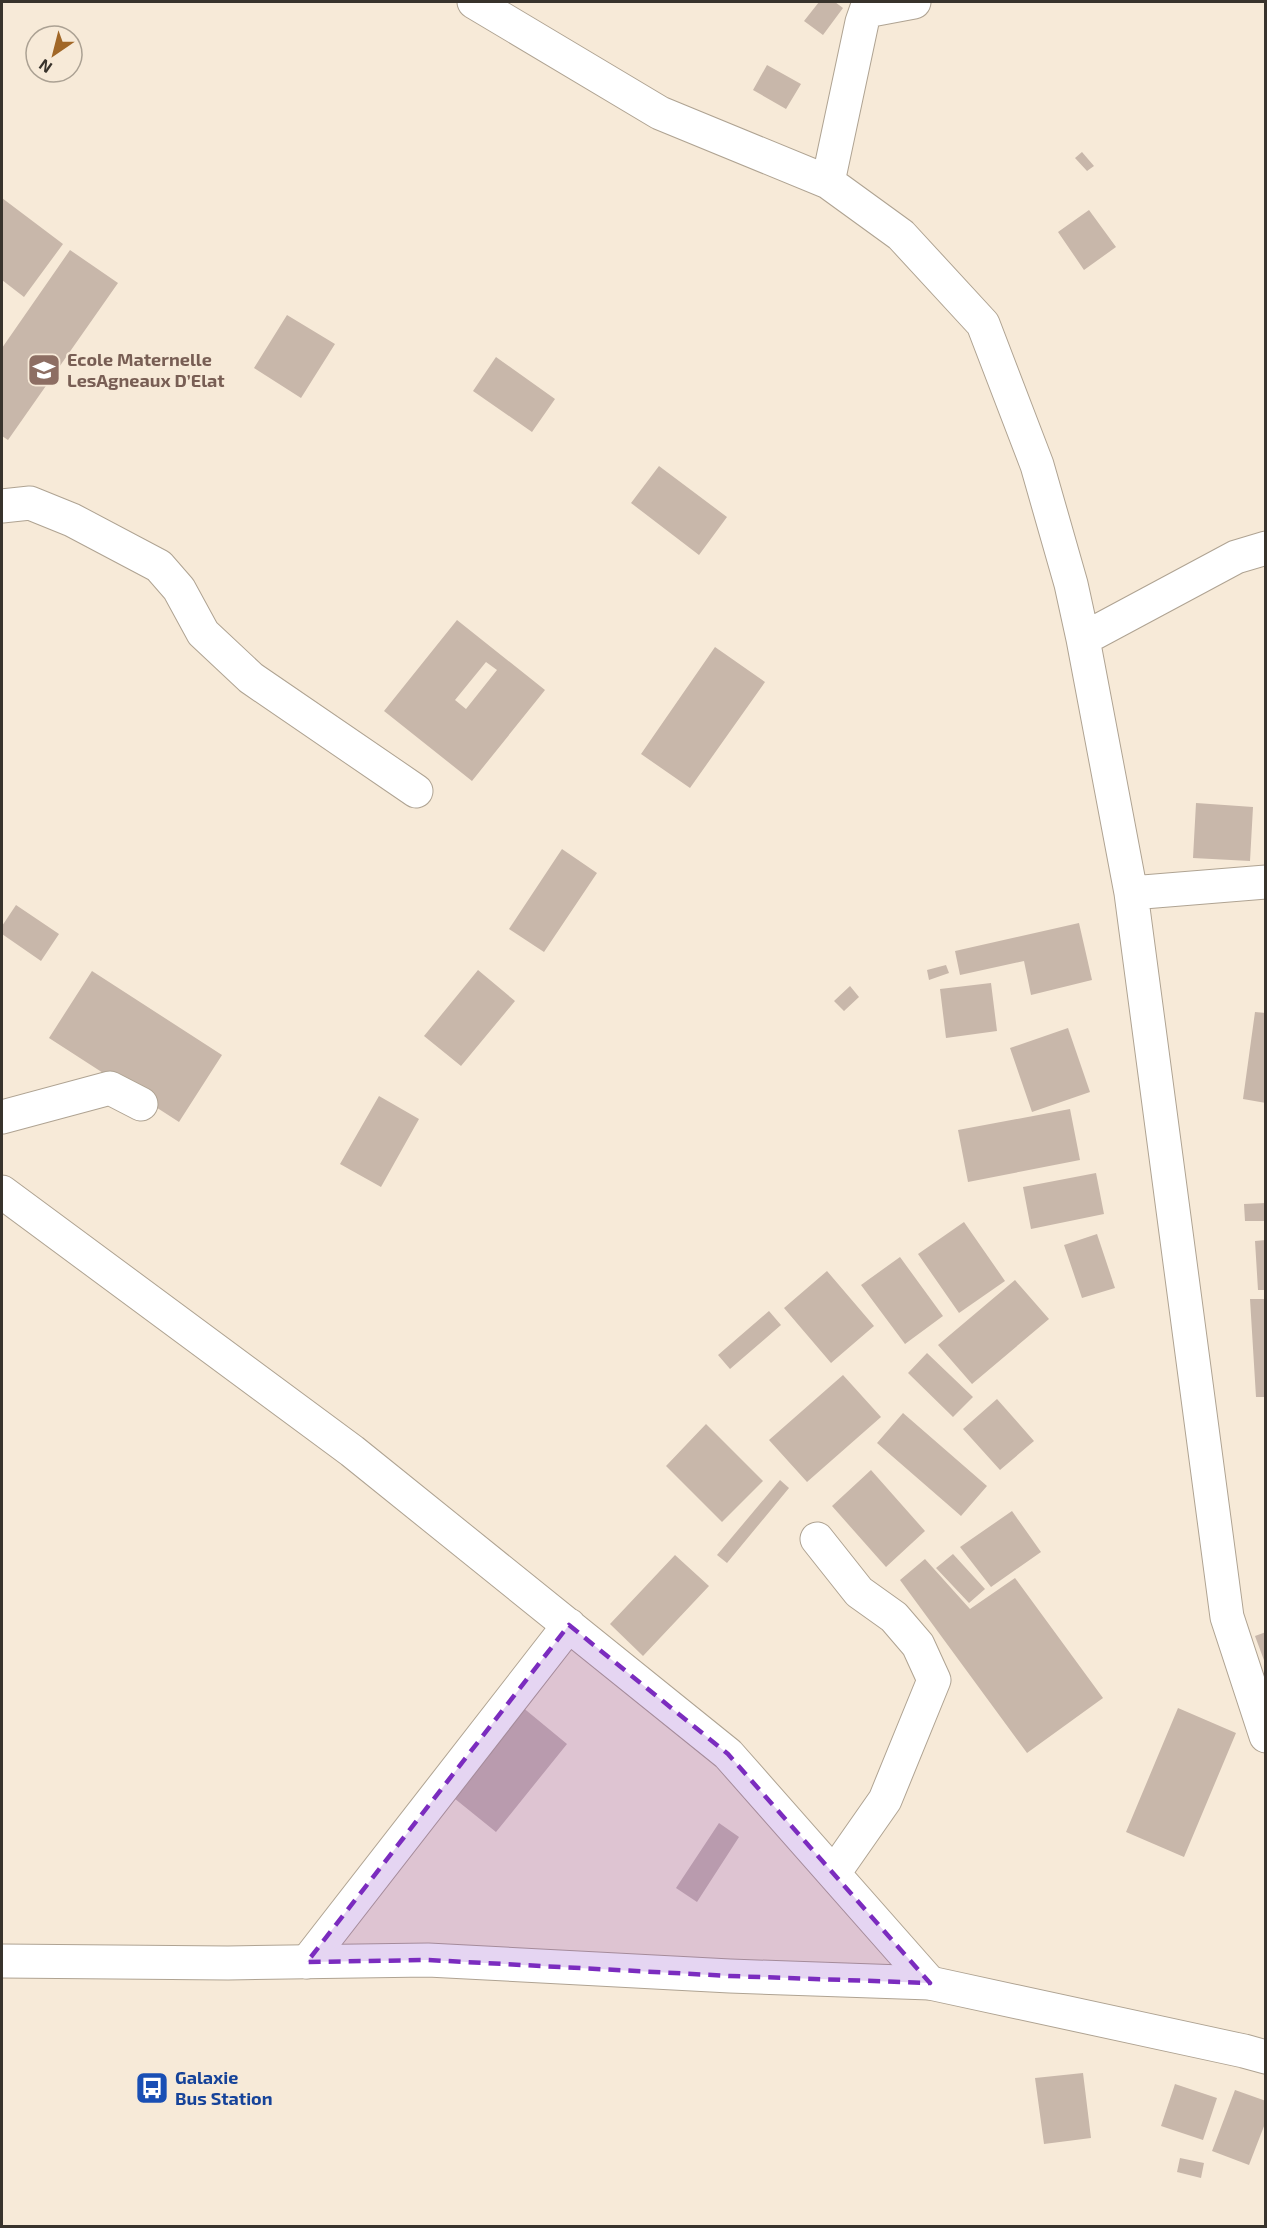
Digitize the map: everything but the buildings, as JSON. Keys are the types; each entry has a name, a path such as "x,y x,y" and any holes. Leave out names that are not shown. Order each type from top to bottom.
{"street":[{"path":"474,2 660,113 828,182 901,236 983,324 1037,465 1071,584 1083,639 1131,893 1227,1617 1266,1736"},
{"path":"828,182 868,6 914,2"},
{"path":"2,506 30,503 72,520 159,566 179,590 203,633 251,678 416,791"},
{"path":"1083,639 1236,557 1266,548"},
{"path":"1131,893 1266,882"},
{"path":"2,1117 110,1088 141,1104"},
{"path":"2,1192 352,1451 728,1754 930,1983"},
{"path":"817,1539 859,1592 894,1617 918,1645 934,1680 885,1800 834,1873"},
{"path":"307,1962 569,1625"},
{"path":"2,1961 428,1960 730,1976 930,1983 1266,2057"}],"highlighted area":[{"path":"569,1625 728,1754 930,1983 730,1976 428,1960 307,1962"}],"place":[{"name":"Ecole Maternelle LesAgneaux D’Elat","path":"44,370"},
{"name":"Galaxie Bus Station","path":"152,2088"}]}
